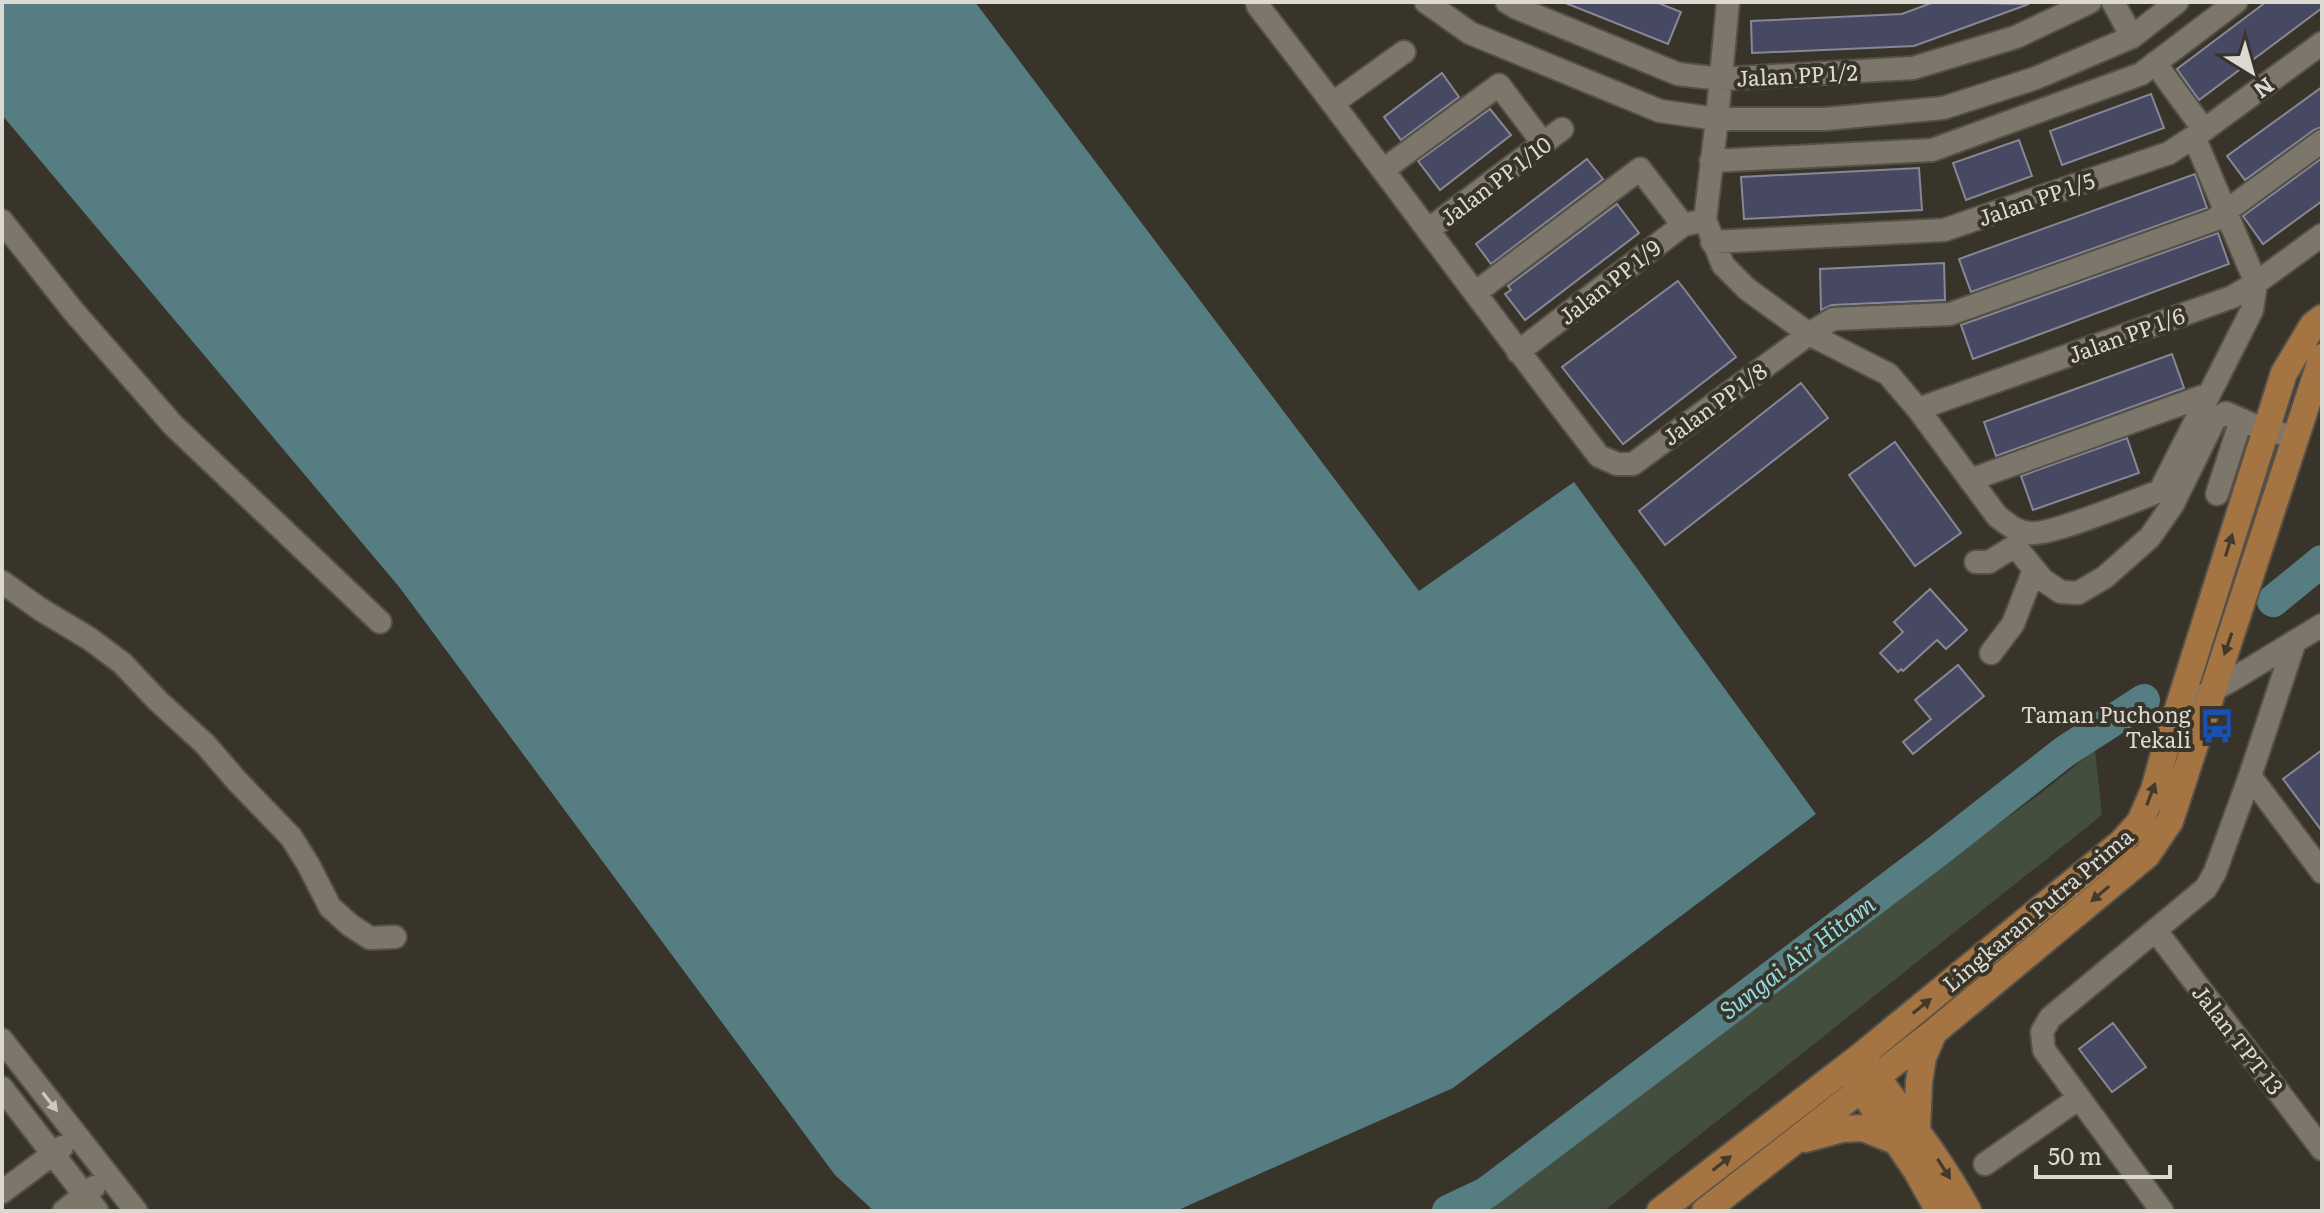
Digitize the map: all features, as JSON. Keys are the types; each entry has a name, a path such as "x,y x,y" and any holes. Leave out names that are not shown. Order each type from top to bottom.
{"main road":[{"name":"Lingkaran Putra Prima","path":"1660,1211 1853,1062 2122,842 2140,822 2154,790 2284,373 2313,325 2322,318"},
{"name":"Lingkaran Putra Prima","path":"1705,1211 1934,1032 2147,855 2170,821 2322,357"},
{"path":"1934,1032 1923,1057 1908,1136 1939,1211"},
{"path":"1853,1062 1908,1136 1949,1176 1968,1211"},
{"path":"1796,1141 1842,1129 1863,1128 1908,1136"}],"street":[{"path":"1257,2 1518,352"},
{"path":"1426,2 1470,33 1660,111 1717,119 1825,119 1943,108 2036,78 2132,37 2177,2"},
{"name":"Jalan PP 1/2","path":"1507,2 1678,74 1721,79 1913,68 2016,37 2090,2"},
{"path":"1694,222 1711,161 1728,2"},
{"path":"2113,2 2132,37"},
{"path":"1711,161 1932,150 2141,74 2236,2"},
{"name":"Jalan PP 1/5","path":"1712,242 1944,230 2169,153 2322,43"},
{"path":"1333,103 1404,52"},
{"path":"1475,293 1640,169 1712,242 1723,265 1747,289 1809,334 1888,374 1918,409 1997,516 2012,528 2030,534 2050,531 2160,491 2252,310 2256,283 2226,212 2199,134 2155,63"},
{"path":"1383,170 1499,85 1543,143"},
{"name":"Jalan PP 1/10","path":"1428,230 1562,129"},
{"name":"Jalan PP 1/8","path":"1518,352 1599,456 1617,464 1633,464 1833,319 1950,314 2214,220 2322,141"},
{"path":"2,221 74,312 173,425 380,622"},
{"name":"Jalan PP 1/9","path":"1518,352 1694,222"},
{"name":"Jalan PP 1/6","path":"1918,409 2232,297 2322,235"},
{"path":"1970,480 2209,394"},
{"path":"1976,562 1989,562 2015,546 2043,580 2061,592 2078,593 2105,577 2150,537 2173,504 2215,419 2226,413 2265,430 2296,437"},
{"path":"2217,494 2241,420"},
{"path":"1991,653 2013,624 2034,570"},
{"path":"2,582 122,663 205,744 291,837 330,907 370,938 395,937"},
{"path":"2178,709 2212,692 2322,625"},
{"path":"2162,1211 2044,1050 2042,1032 2050,1018 2206,888 2215,872 2250,776 2294,644"},
{"path":"2250,776 2322,872"},
{"name":"Jalan TPT 13","path":"2156,931 2322,1149"},
{"path":"2,1040 136,1211"},
{"path":"2,1088 90,1203"},
{"path":"1985,1164 2079,1098"},
{"path":"3,1189 76,1135"},
{"path":"64,1211 90,1203 108,1176"}],"green space":[{"path":"2095,750 2102,815 1604,1211 1483,1211 1769,990 2040,794"}],"water":[{"path":"2,2 975,2 1419,591 1574,482 1816,814 1453,1088 1176,1211 874,1211 835,1175 400,588 2,115"}],"building":[{"path":"1563,2 1656,2 1681,12 1668,44"},
{"path":"1934,2 2029,4 1914,46 1752,53 1751,21 1902,14"},
{"path":"2266,2 2322,2 2322,8 2199,100 2177,69"},
{"path":"1442,73 1459,97 1401,140 1384,117"},
{"path":"2322,87 2322,127 2245,180 2227,156"},
{"path":"2151,94 2164,128 2062,165 2050,131"},
{"path":"1490,109 1511,135 1440,190 1418,161"},
{"path":"2019,140 2032,176 1966,200 1953,163"},
{"path":"2322,158 2322,201 2263,244 2243,216"},
{"path":"1587,159 1603,179 1491,264 1476,244"},
{"path":"1919,168 1922,210 1744,219 1741,177"},
{"path":"2195,174 2207,208 1971,292 1959,259"},
{"path":"1617,204 1639,233 1525,320 1505,294 1511,290 1508,286"},
{"path":"2218,233 2229,264 1973,359 1961,325"},
{"path":"1944,263 1945,300 1832,305 1821,310 1820,269"},
{"path":"1678,281 1736,357 1623,444 1562,367"},
{"path":"2172,354 2184,388 1996,456 1984,422"},
{"path":"1801,383 1828,418 1665,545 1639,511"},
{"path":"2127,438 2139,473 2033,510 2021,476"},
{"path":"1895,442 1961,533 1915,566 1849,475"},
{"path":"1930,589 1967,630 1946,649 1937,640 1898,672 1880,653 1903,632 1894,622"},
{"path":"1958,665 1984,696 1913,754 1903,742 1931,719 1915,700"},
{"path":"2322,750 2322,831 2283,779"},
{"path":"2113,1023 2146,1067 2112,1092 2079,1049"}],"waterway":[{"name":"Sungai Air Hitam","path":"2273,601 2322,561"},
{"name":"Sungai Air Hitam","path":"1448,1211 1486,1193 2064,752 2144,700"}],"place":[{"name":"Taman Puchong Tekali","path":"2217,726"}]}
